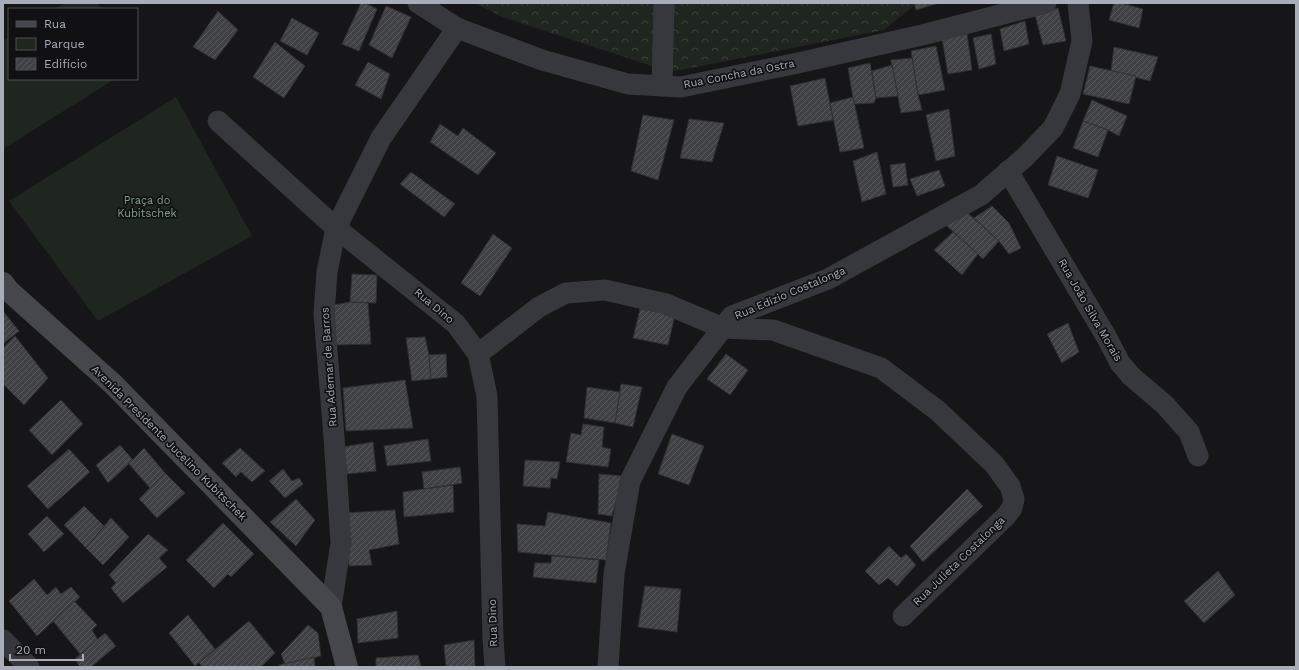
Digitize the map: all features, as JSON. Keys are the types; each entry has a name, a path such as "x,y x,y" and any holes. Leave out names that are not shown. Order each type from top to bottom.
{"street":[{"name":"Rua Concha da Ostra","path":"418,3 457,28 542,60 628,84 682,87 922,35 1046,3"},
{"path":"662,86 664,3"},
{"name":"Rua Edizio Costalonga","path":"608,667 614,574 630,481 677,387 732,316 828,279 856,264 981,195 1025,157 1053,128 1070,94 1082,41 1078,3"},
{"name":"Rua Ademar de Barros","path":"347,667 331,607 341,544 324,314 326,272 336,228 381,138 457,28"},
{"name":"Rua Dino","path":"218,121 336,228 456,324 478,354 488,396 493,638 495,667"},
{"name":"Rua João Silva Morais","path":"1008,171 1103,331 1120,363 1131,376 1165,405 1189,432 1198,456"},
{"name":"Avenida Presidente Jucelino Kubitschek","path":"3,283 8,290 113,384 331,607"},
{"path":"478,354 539,307 566,293 605,290 666,304 723,328"},
{"name":"Rua Julieta Costalonga","path":"723,328 773,330 880,368 938,411 994,464 1010,486 1014,499 1012,508 1006,516 903,616"},
{"path":"3,640 29,667"}],"green space":[{"path":"65,3 98,3 100,8 57,8"},
{"path":"474,3 917,3 884,30 670,72 503,17"},
{"path":"8,38 8,80 113,80 3,149 3,41"},
{"name":"Praça do Kubitschek","path":"176,97 252,236 98,321 9,201"}],"building":[{"path":"361,3 365,3 377,9 359,51 342,44"},
{"path":"914,3 939,3 916,10"},
{"path":"1114,3 1121,3 1143,9 1139,28 1109,20"},
{"path":"386,6 411,17 392,58 369,45"},
{"path":"1058,8 1066,41 1043,45 1035,15"},
{"path":"218,11 238,30 215,60 193,47"},
{"path":"292,18 319,33 307,55 280,41"},
{"path":"1025,21 1029,44 1004,51 1000,29"},
{"path":"967,34 972,70 948,74 942,38"},
{"path":"991,34 996,64 979,69 973,38"},
{"path":"275,42 305,66 284,98 253,77"},
{"path":"936,46 945,90 918,95 911,51"},
{"path":"1114,47 1158,57 1150,81 1111,71"},
{"path":"912,58 922,110 901,113 891,60"},
{"path":"368,62 390,74 381,99 355,85"},
{"path":"870,63 876,98 874,103 854,104 848,68"},
{"path":"892,65 898,96 876,98 872,71"},
{"path":"1090,66 1136,76 1129,104 1083,94"},
{"path":"825,78 833,120 798,126 790,86"},
{"path":"853,97 864,148 840,152 830,103"},
{"path":"1092,100 1127,116 1119,136 1108,130 1083,121"},
{"path":"949,109 955,156 936,161 926,115"},
{"path":"643,115 674,120 658,180 631,171"},
{"path":"689,119 724,123 712,162 680,158"},
{"path":"1083,121 1108,130 1098,157 1073,148"},
{"path":"440,124 458,136 463,128 496,153 478,175 430,142"},
{"path":"877,152 886,194 862,202 853,161"},
{"path":"1057,156 1098,170 1088,198 1048,185"},
{"path":"905,163 908,185 893,187 890,165"},
{"path":"939,170 945,186 917,196 910,179"},
{"path":"411,172 455,204 444,217 400,184"},
{"path":"992,206 1009,223 1021,248 1009,254 999,241 974,218"},
{"path":"962,208 999,241 983,259 946,225"},
{"path":"953,232 978,254 962,275 934,250"},
{"path":"493,234 512,248 480,296 461,283"},
{"path":"352,274 377,275 376,303 350,302"},
{"path":"350,302 368,303 371,344 336,345 334,305"},
{"path":"640,309 675,315 668,345 633,338"},
{"path":"3,311 19,331 3,344"},
{"path":"1068,323 1079,352 1062,363 1047,334"},
{"path":"15,336 48,378 24,405 3,384 3,348"},
{"path":"425,337 429,355 431,379 412,381 406,338"},
{"path":"446,354 447,377 431,379 429,355"},
{"path":"726,354 748,370 730,395 707,379"},
{"path":"405,380 413,428 346,431 343,388"},
{"path":"621,384 642,387 633,427 615,423"},
{"path":"587,387 620,392 615,423 584,418"},
{"path":"61,400 83,424 52,455 29,430"},
{"path":"583,424 604,427 602,447 611,449 608,467 566,462 571,433 581,435"},
{"path":"672,434 704,446 689,485 658,474"},
{"path":"428,439 431,461 387,466 384,446"},
{"path":"373,442 376,471 347,474 343,447"},
{"path":"120,445 133,460 108,483 96,465"},
{"path":"144,448 165,473 150,488 129,464"},
{"path":"240,448 265,471 252,482 241,472 236,477 222,463"},
{"path":"69,449 90,472 48,509 27,486"},
{"path":"525,460 560,462 557,479 551,478 550,488 523,486"},
{"path":"460,467 462,483 424,489 422,472"},
{"path":"283,469 292,481 299,478 303,484 285,498 269,481"},
{"path":"165,473 185,493 157,518 139,499"},
{"path":"599,474 623,476 612,516 598,514"},
{"path":"453,485 454,512 404,517 403,492"},
{"path":"967,489 983,506 923,562 910,546"},
{"path":"296,499 315,520 296,546 270,522"},
{"path":"84,506 104,526 86,548 64,525"},
{"path":"395,510 399,544 369,550 372,565 349,566 345,513"},
{"path":"548,512 611,523 606,560 518,552 517,524 545,526"},
{"path":"47,516 64,534 44,552 28,534"},
{"path":"111,518 129,537 103,565 86,548"},
{"path":"223,523 254,554 231,577 228,574 214,588 186,560"},
{"path":"148,534 168,550 159,558 167,567 123,603 111,588 116,583 109,575"},
{"path":"889,546 901,558 906,554 916,565 897,586 888,578 879,585 865,571"},
{"path":"552,556 599,560 596,583 533,577 535,563 551,563"},
{"path":"1218,571 1235,595 1204,623 1184,601"},
{"path":"34,579 47,595 56,587 61,594 71,587 80,597 37,636 9,601"},
{"path":"645,586 681,589 677,632 638,627"},
{"path":"74,601 97,625 92,630 98,640 81,655 53,621"},
{"path":"397,611 398,638 358,643 357,619"},
{"path":"188,615 215,649 195,666 169,633"},
{"path":"249,621 275,653 261,667 203,667 199,663"},
{"path":"308,625 318,633 321,656 285,664 281,654"},
{"path":"105,633 116,646 91,667 80,667 75,659"},
{"path":"474,640 475,667 446,667 444,645"},
{"path":"418,655 421,667 376,667 376,658"},
{"path":"314,657 315,667 280,667 279,665"}]}
